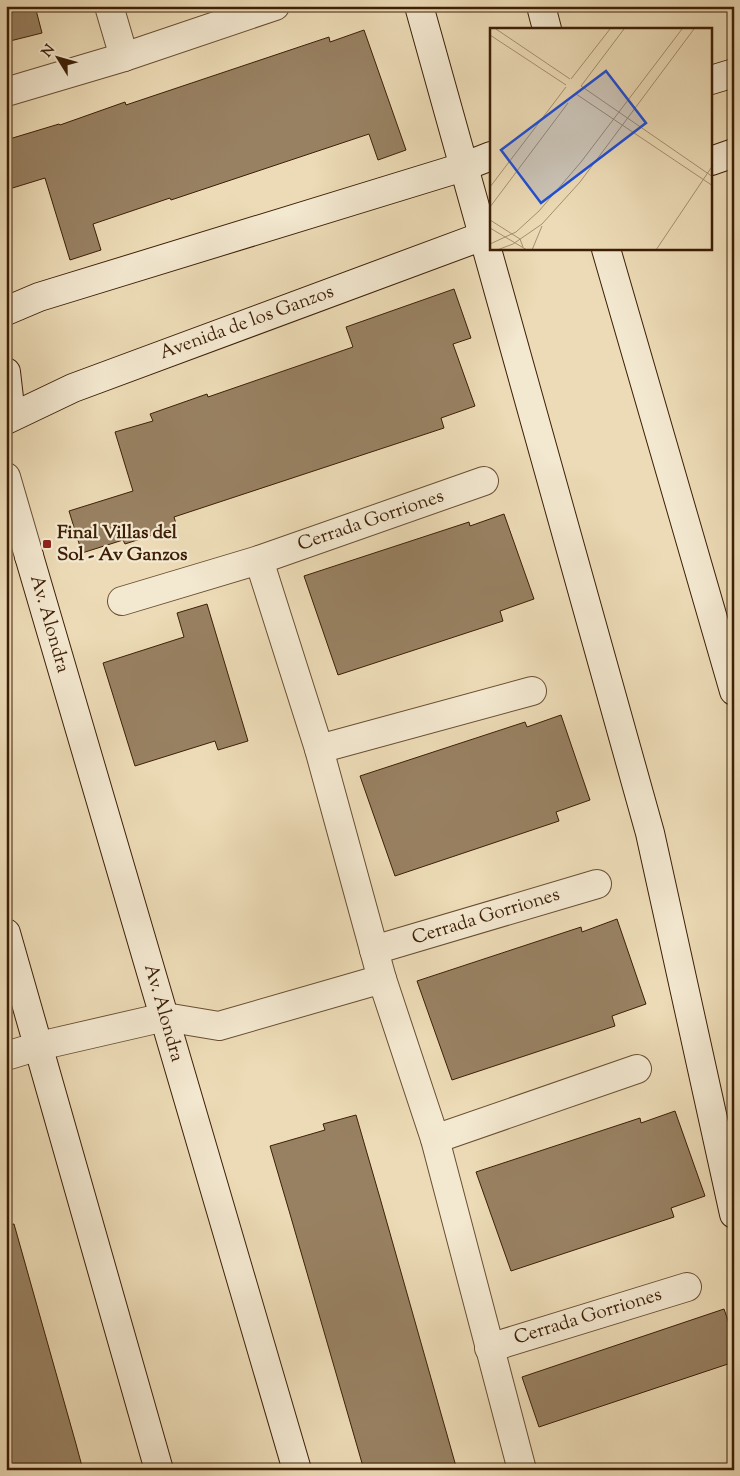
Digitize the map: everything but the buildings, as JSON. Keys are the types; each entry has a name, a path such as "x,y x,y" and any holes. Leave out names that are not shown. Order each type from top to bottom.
{"street":[{"path":"109,6 124,58"},
{"path":"6,92 124,58 275,6"},
{"path":"419,6 463,167 487,235"},
{"path":"541,6 547,28"},
{"path":"712,80 734,73"},
{"path":"712,161 734,153"},
{"path":"6,311 39,296 463,167 490,156"},
{"name":"Avenida de los Ganzos","path":"6,419 73,388 487,235"},
{"path":"491,250 650,833 734,1214"},
{"path":"606,250 734,691"},
{"path":"6,372 9,398 6,419"},
{"name":"Av. Alondra","path":"6,477 297,1470"},
{"name":"Cerrada Gorriones","path":"122,601 259,560 484,481"},
{"name":"Cerrada Gorriones","path":"259,560 319,749 382,979 435,1139 522,1470"},
{"path":"319,749 532,691"},
{"name":"Cerrada Gorriones","path":"374,950 597,884"},
{"path":"6,933 159,1470"},
{"path":"6,1056 38,1046 165,1017 219,1026 382,979"},
{"path":"435,1139 637,1069"},
{"name":"Cerrada Gorriones","path":"489,1348 688,1287"}],"place":[{"name":"Final Villas del Sol - Av Ganzos","path":"47,544"}]}
